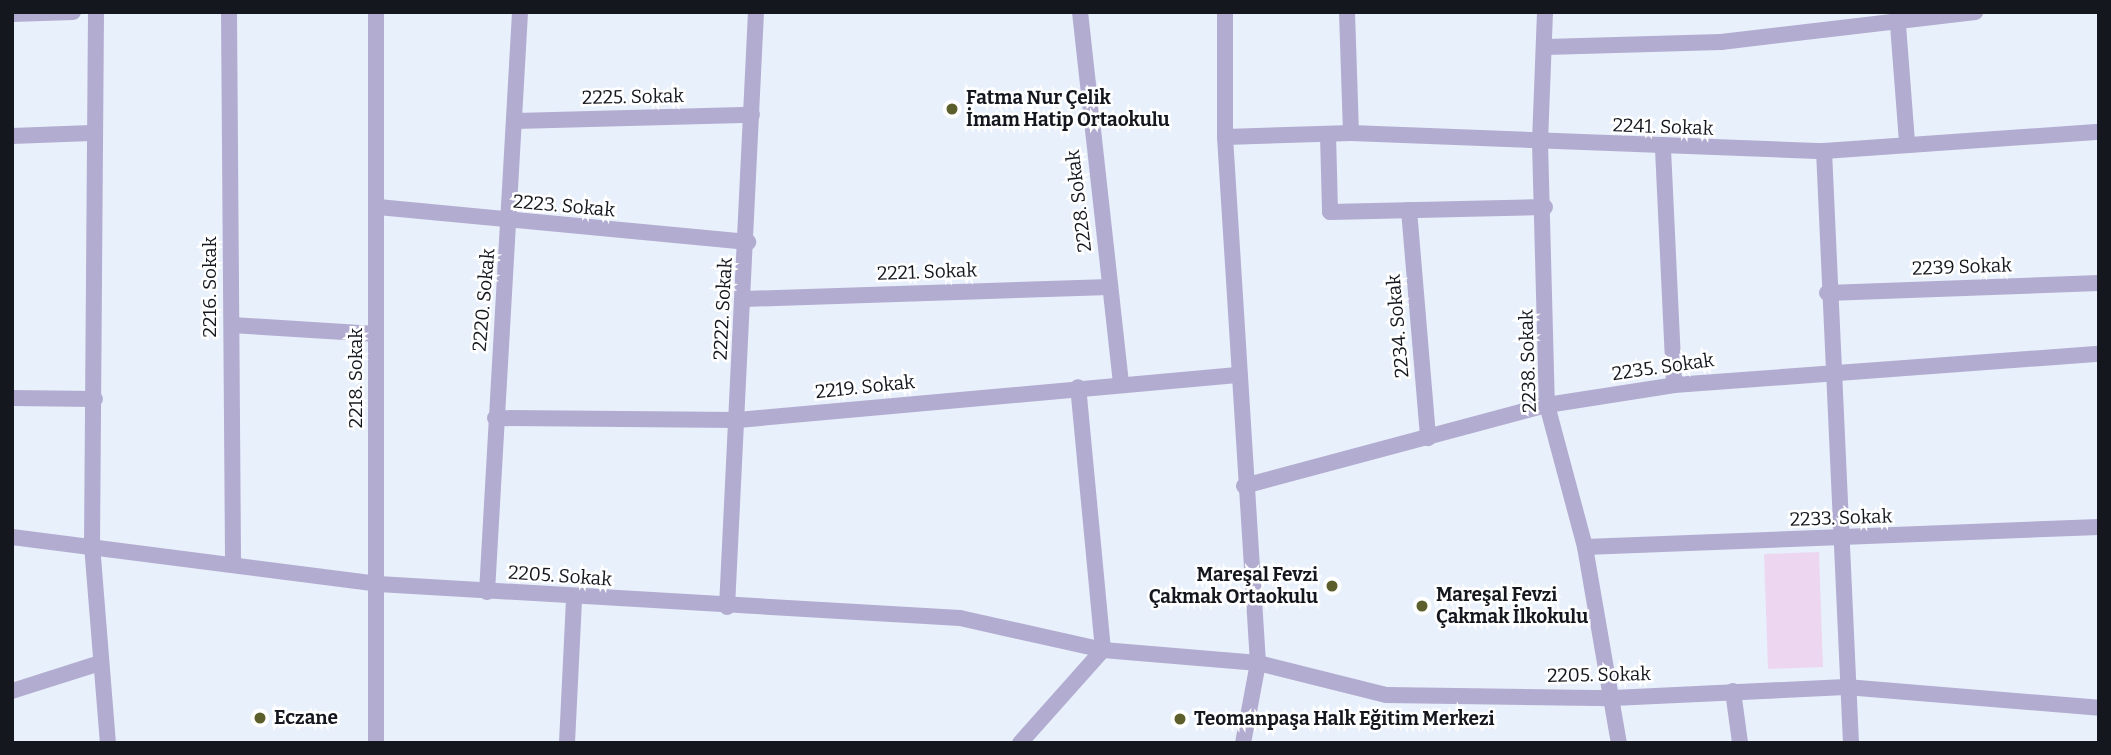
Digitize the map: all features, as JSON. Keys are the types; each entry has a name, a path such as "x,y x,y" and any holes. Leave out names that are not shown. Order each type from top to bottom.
{"street":[{"path":"12,15 72,12"},
{"path":"96,12 91,134 95,399 92,545 108,743"},
{"name":"2216. Sokak","path":"229,12 233,562"},
{"name":"2218. Sokak","path":"376,12 376,743"},
{"name":"2220. Sokak","path":"487,592 495,418 512,223 520,12"},
{"name":"2222. Sokak","path":"727,607 748,242 756,12"},
{"name":"2228. Sokak","path":"1080,12 1121,385"},
{"path":"1225,12 1225,137 1237,375 1258,663 1243,743"},
{"path":"1347,12 1351,133"},
{"name":"2238. Sokak","path":"1545,12 1541,142 1545,207 1547,405 1585,547 1619,743"},
{"path":"1546,47 1721,42 1897,16 1975,12"},
{"path":"1897,16 1908,143"},
{"name":"2225. Sokak","path":"515,121 752,116"},
{"name":"2241. Sokak","path":"1225,137 1351,133 1663,149 1824,151 1908,143 2099,132"},
{"path":"12,136 91,134"},
{"path":"1328,134 1331,212 1545,207"},
{"path":"1663,149 1674,385"},
{"path":"1824,151 1827,293 1851,743"},
{"name":"2223. Sokak","path":"377,207 512,223 748,242"},
{"name":"2234. Sokak","path":"1409,210 1429,438"},
{"name":"2239 Sokak","path":"1827,293 2099,283"},
{"name":"2221. Sokak","path":"745,299 1110,287"},
{"path":"232,325 376,334"},
{"name":"2235. Sokak","path":"1244,486 1547,405 1674,385 1833,371 2099,354"},
{"name":"2219. Sokak","path":"495,418 738,420 1078,387 1237,375"},
{"path":"1020,743 1104,650 1078,387"},
{"path":"12,398 95,399"},
{"name":"2233. Sokak","path":"1585,547 1840,540 2099,527"},
{"name":"2205. Sokak","path":"12,537 233,562 378,584 727,607 960,618 1104,650 1258,663 1386,695 1613,698 1846,687 2099,708"},
{"path":"567,743 574,598"},
{"path":"12,691 100,663"},
{"path":"1733,691 1740,743"}],"shaded area":[{"path":"1819,552 1823,667 1768,669 1764,554"}],"place":[{"name":"Fatma Nur Çelik İmam Hatip Ortaokulu","path":"952,109"},
{"name":"Mareşal Fevzi Çakmak Ortaokulu","path":"1332,586"},
{"name":"Mareşal Fevzi Çakmak İlkokulu","path":"1422,606"},
{"name":"Eczane","path":"260,718"},
{"name":"Teomanpaşa Halk Eğitim Merkezi","path":"1180,719"}]}
